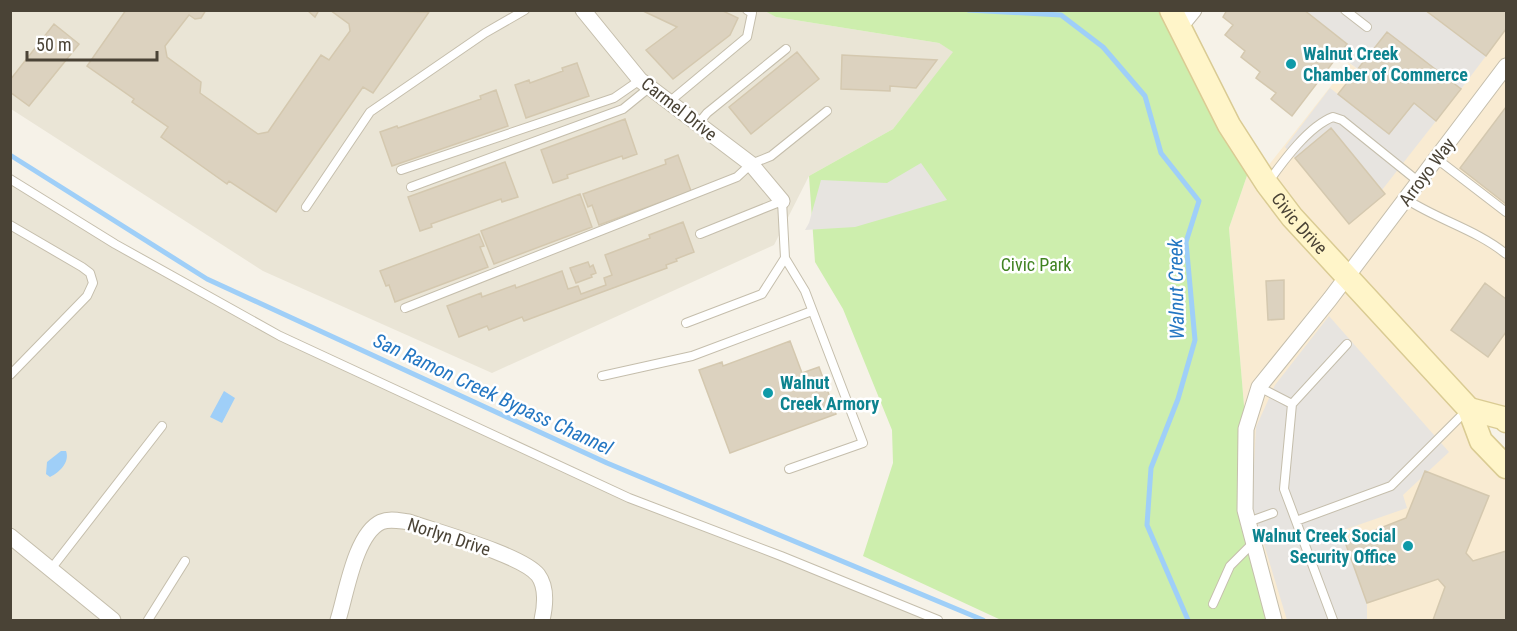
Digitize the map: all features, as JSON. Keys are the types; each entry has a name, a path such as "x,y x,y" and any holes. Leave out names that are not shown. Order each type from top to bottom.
{"main road":[{"name":"Civic Drive","path":"1182,16 1229,125 1267,184 1292,217 1469,409 1481,441 1506,467"},
{"path":"1469,409 1503,418 1506,421"}],"street":[{"name":"Carmel Drive","path":"583,10 645,84 751,164 782,201"},
{"name":"Arroyo Way","path":"1259,387 1347,278 1506,66"},
{"path":"1259,387 1246,429 1245,510 1274,621"},
{"name":"Norlyn Drive","path":"338,621 359,548 367,535 379,523 392,520 409,522 509,556 525,564 538,576 545,591 542,621"},
{"path":"10,536 113,621"}],"lane":[{"path":"306,207 370,112 485,33 525,10"},
{"path":"669,102 747,37 752,13 747,10"},
{"path":"1345,10 1367,27"},
{"path":"698,124 707,113 786,49"},
{"path":"401,170 614,98 645,84"},
{"path":"411,187 623,109 645,84"},
{"path":"405,308 737,177 751,164 771,156 826,111"},
{"path":"1267,184 1285,158 1320,124 1334,117 1342,120 1419,182"},
{"path":"1437,159 1506,212"},
{"path":"10,178 115,244 280,336 629,498 781,556 938,621"},
{"path":"1406,199 1423,210 1482,237 1506,254"},
{"path":"700,234 782,201 785,258 805,291 863,443 789,469"},
{"path":"10,225 82,267 90,273 93,282 87,296 10,375"},
{"path":"686,323 762,294 785,258"},
{"path":"602,376 692,356 812,311"},
{"path":"1333,621 1284,489 1292,404 1347,344"},
{"path":"1259,387 1292,404"},
{"path":"1296,521 1391,486 1469,409"},
{"path":"51,569 162,426"},
{"path":"1248,522 1273,513"},
{"path":"1213,604 1230,566 1253,543"},
{"path":"148,621 185,561"}],"shaded area":[{"path":"765,10 776,17 939,43 954,52 893,129 809,176 774,245 492,373 263,271 11,109 10,11"},
{"path":"1304,11 1425,11 1486,56 1461,89 1387,32 1358,69 1338,55 1347,43"},
{"path":"1393,11 1506,11 1506,421 1469,409 1506,467 1506,620 1274,620 1245,510 1246,429 1229,228 1252,161 1261,175 1349,63 1358,69"},
{"path":"1330,88 1389,134 1414,103 1436,121 1382,190 1331,128 1295,158 1285,147"},
{"path":"921,163 947,200 855,227 805,230 821,180 887,183"},
{"path":"10,179 280,336 629,498 938,620 11,620"},
{"path":"1329,316 1449,452 1403,495 1407,508 1335,533 1345,542 1367,603 1367,620 1287,620 1252,505 1256,427 1275,385"}],"green space":[{"name":"Civic Park","path":"765,11 1171,11 1252,161 1229,228 1246,429 1245,510 1274,620 1001,620 863,556 893,463 892,430 843,309 815,262 809,176 893,129 953,52 939,43 776,17"}],"water":[{"path":"224,391 235,398 222,423 210,417"},
{"path":"61,451 66,451 67,459 61,469 50,477 46,474 47,462"}],"building":[{"path":"126,10 206,10 201,18 195,19 189,15 165,46 167,57 201,82 200,93 258,134 268,132 321,55 329,60 350,31 349,24 330,10 429,12 373,93 363,87 276,212 229,181 227,184 161,137 168,127 132,102 134,99 87,66"},
{"path":"307,10 319,10 315,17"},
{"path":"641,10 721,10 738,18 730,35 673,79 646,50 677,27"},
{"name":"Walnut Creek Chamber of Commerce","path":"1227,10 1304,10 1347,44 1292,116 1271,99 1276,93 1256,78 1260,72 1241,57 1245,51 1225,35 1233,25 1223,17"},
{"path":"1425,10 1506,10 1506,29 1486,56"},
{"path":"54,24 79,44 29,106 10,92 10,80"},
{"path":"1387,32 1461,89 1436,121 1414,103 1389,134 1338,94"},
{"path":"797,52 819,79 751,134 729,107"},
{"path":"842,55 937,60 916,88 890,86 890,91 841,89"},
{"path":"577,63 589,96 526,118 515,85 529,80 530,83 563,71 562,68"},
{"path":"496,90 508,126 392,166 380,132 481,99 480,96"},
{"path":"1506,107 1506,204 1460,168"},
{"path":"625,119 637,154 623,159 622,156 567,175 568,178 553,183 541,150"},
{"path":"1331,128 1385,194 1349,224 1295,158"},
{"path":"678,155 691,191 599,225 592,205 588,207 583,194 666,164 665,160"},
{"path":"505,162 518,197 502,202 501,199 431,224 432,227 420,231 408,197"},
{"path":"580,194 592,227 494,264 481,231"},
{"path":"683,222 694,252 676,259 677,261 666,265 667,268 524,321 522,317 489,330 487,326 459,337 447,306 481,293 482,297 515,285 516,288 562,271 568,289 578,286 581,294 606,285 604,278 612,275 605,255 650,238 649,235"},
{"path":"479,234 484,246 480,247 488,267 395,302 389,285 386,286 380,271"},
{"path":"588,262 590,267 593,265 596,273 576,283 570,268"},
{"path":"1284,280 1284,319 1268,320 1266,281"},
{"path":"1485,283 1506,299 1506,332 1488,357 1451,330"},
{"name":"Walnut Creek Armory","path":"790,341 802,373 819,367 836,414 730,453 699,370 722,362 723,366"},
{"name":"Walnut Creek Social Security Office","path":"1425,471 1489,496 1466,553 1473,561 1506,551 1506,620 1433,620 1445,587 1438,579 1367,603 1345,542 1406,518"}],"waterway":[{"name":"Walnut Creek","path":"968,10 1061,15 1103,47 1145,96 1161,153 1199,201 1186,242 1195,340 1178,399 1151,468 1147,525 1188,620"},
{"name":"San Ramon Creek Bypass Channel","path":"10,155 207,279 607,463 983,620"}],"place":[{"name":"Walnut Creek Chamber of Commerce","path":"1291,64"},
{"name":"Walnut Creek Armory","path":"768,393"},
{"name":"Walnut Creek Social Security Office","path":"1408,546"}]}
